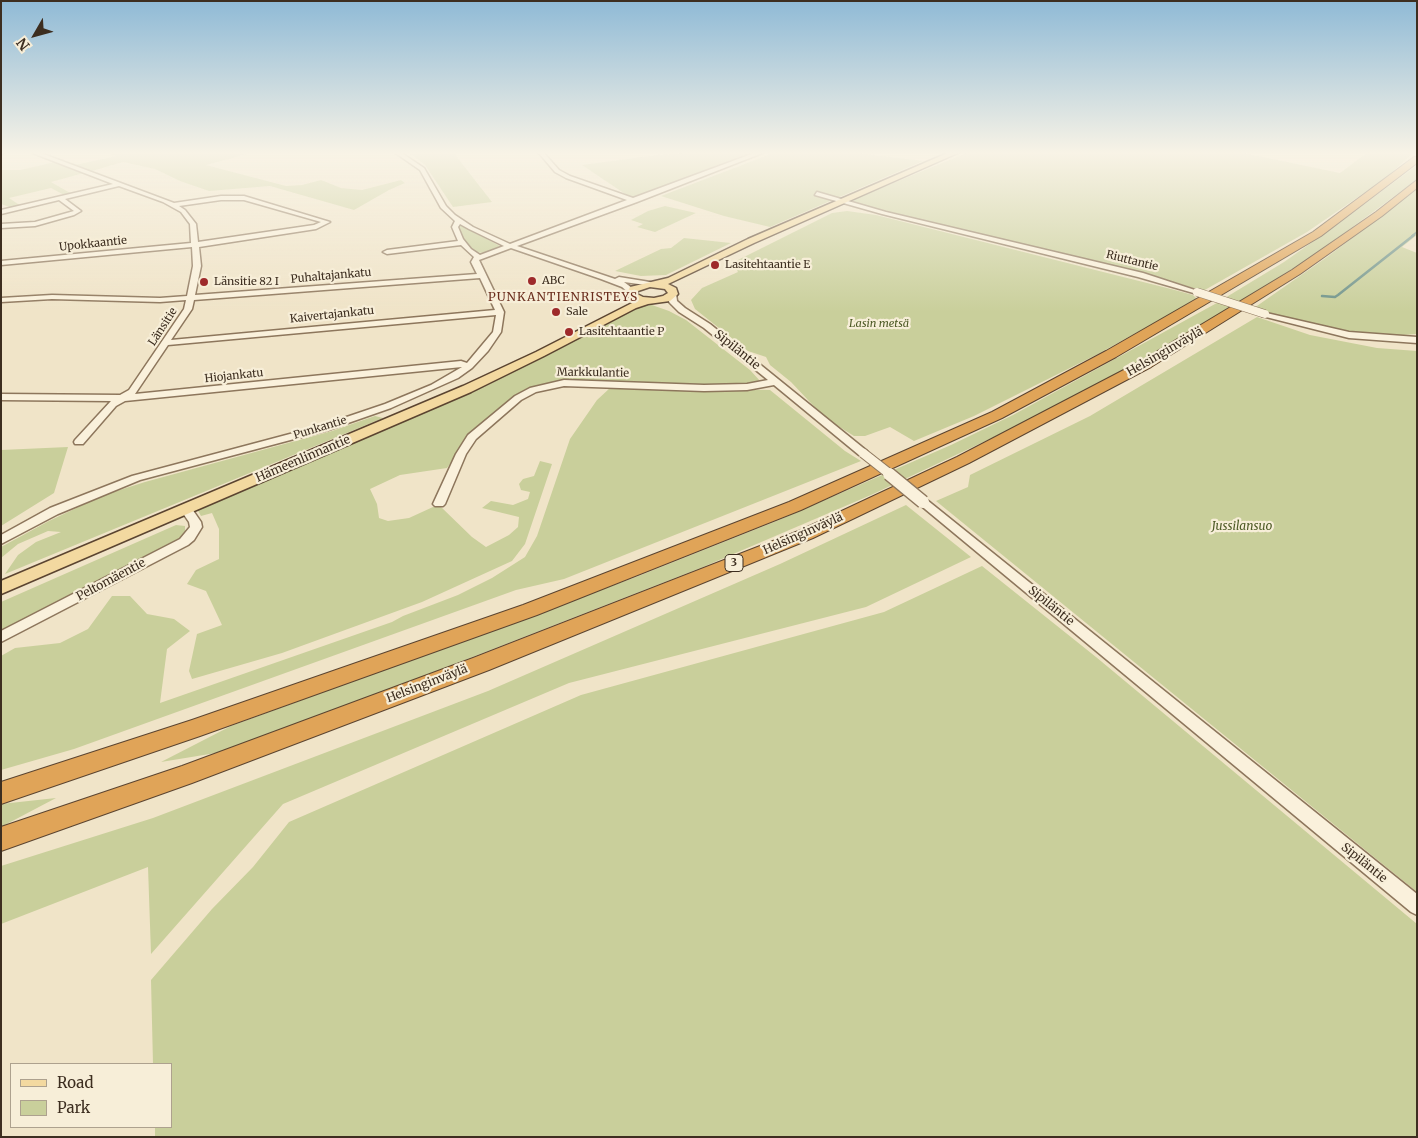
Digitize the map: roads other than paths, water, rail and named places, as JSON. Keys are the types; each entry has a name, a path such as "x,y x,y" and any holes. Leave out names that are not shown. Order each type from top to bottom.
{"highway":[{"name":"Helsinginväylä","path":"1,793 192,729 530,610 795,506 997,415 1111,354 1269,263 1356,205"},
{"name":"Helsinginväylä","path":"1,838 183,776 481,664 806,534 972,456 1146,364 1296,272 1390,205"}],"main road":[{"path":"650,301 634,297 632,292 638,287 654,284 691,271 751,241 835,205"},
{"path":"654,284 672,292 691,271"},
{"name":"Hämeenlinnantie","path":"600,322 632,292"},
{"name":"Hämeenlinnantie","path":"1,588 467,389 632,306 666,299 672,292"}],"street":[{"path":"1,212 30,205"},
{"path":"1,226 35,224 78,211 70,205"},
{"name":"Länsitie","path":"80,442 113,404 132,392 188,309 197,274 195,245 191,219 174,205"},
{"name":"Upokkaantie","path":"1,263 195,245 311,228 327,222 269,205"},
{"path":"442,205 459,220 485,235 625,285 632,292"},
{"path":"500,312 475,262 475,258 623,205"},
{"name":"Riuttantie","path":"855,205 1140,275 1265,314 1342,334 1417,340"},
{"path":"459,220 455,228 463,243 479,257"},
{"path":"387,252 463,243"},
{"name":"Puhaltajankatu","path":"1,300 52,297 190,299 483,276"},
{"path":"604,277 654,284"},
{"name":"Sipiläntie","path":"672,292 673,302 682,310 707,326 1417,906"},
{"name":"Sipiläntie","path":"650,301 682,310"},
{"name":"Kaivertajankatu","path":"166,343 500,312"},
{"name":"Punkantie","path":"1,540 42,517 136,478 324,428 388,406 441,383 469,366 493,340 500,322 500,312"},
{"name":"Hiojankatu","path":"1,397 124,398 461,364 469,366"},
{"name":"Markkulantie","path":"439,504 461,454 472,437 518,398 532,390 564,383 747,388 775,382"},
{"name":"Peltomäentie","path":"1,637 184,542 190,537 196,527 195,522 186,509"}],"waterway":[{"path":"1412,236 1417,232"},
{"path":"1322,296 1335,297 1414,235"}],"place":[{"name":"Lasitehtaantie E","path":"715,265"},
{"name":"ABC","path":"532,281"},
{"name":"Länsitie 82 I","path":"204,282"},
{"name":"Sale","path":"556,312"},
{"name":"Lasitehtaantie P","path":"569,332"}],"district":[{"name":"PUNKANTIENRISTEYS","path":"563,298"}],"park label":[{"name":"Lasin metsä","path":"879,324"},
{"name":"Jussilansuo","path":"1242,527"}]}
